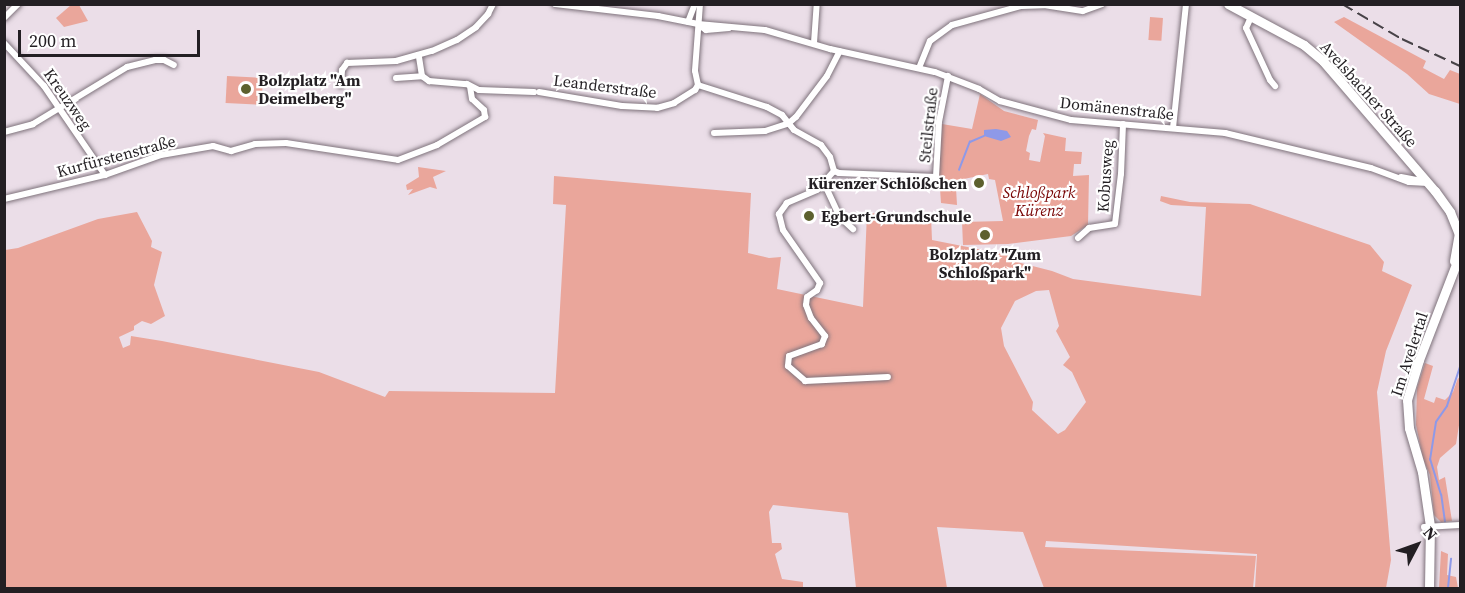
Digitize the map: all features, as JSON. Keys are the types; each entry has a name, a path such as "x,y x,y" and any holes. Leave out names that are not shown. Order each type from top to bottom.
{"main road":[{"name":"Avelsbacher Straße","path":"1228,4 1318,56 1428,183 1450,212 1460,235"},
{"name":"Im Avelertal","path":"1452,276 1460,235"},
{"name":"Im Avelertal","path":"1427,526 1407,410 1410,388 1461,254"},
{"name":"Im Avelertal","path":"1413,443 1422,472 1427,503 1427,526"},
{"path":"1427,526 1427,588"}],"street":[{"path":"4,18 18,4"},
{"path":"341,85 342,70 347,63 386,62 419,56 457,40 482,20 493,4"},
{"name":"Domänenstraße","path":"555,4 658,16 698,24 765,30 840,51 948,76 979,89 1000,102 1071,120 1248,138 1371,168 1401,177 1409,182 1428,183"},
{"path":"688,22 695,4"},
{"path":"699,4 695,71 698,85 767,107 782,115 794,130 826,149 834,171 824,183 808,195 787,203 779,214 783,230 820,283 817,290 807,297 806,305 813,322 825,336 822,344 789,357 788,366 805,381 888,377"},
{"path":"814,43 817,4"},
{"path":"919,68 930,41 945,28 1005,10 1050,5 1083,10 1102,4"},
{"path":"1173,129 1186,4"},
{"path":"1251,17 1246,28 1275,86"},
{"name":"Kreuzweg","path":"4,43 40,81 105,174"},
{"path":"714,133 765,131 789,123 827,76 840,51"},
{"path":"419,56 422,76"},
{"path":"4,132 33,124 127,67 155,60 164,60 174,65"},
{"name":"Leanderstraße","path":"396,78 422,76 429,81 467,84 479,90 537,92 657,108 674,103 695,90 698,85"},
{"name":"Steilstraße","path":"834,171 846,174 936,177 939,122 948,76"},
{"name":"Kurfürstenstraße","path":"4,199 105,174 180,151 213,146 231,151 270,142 398,160 446,140 485,117 484,110 471,99 470,87"},
{"name":"Kobusweg","path":"1078,238 1089,228 1115,224 1121,174 1123,124"},
{"path":"1401,177 1410,170 1410,161"},
{"path":"824,183 840,217 853,229"},
{"path":"1427,526 1461,525"}],"green space":[{"path":"71,5 79,5 88,21 64,27 56,18"},
{"path":"1150,17 1163,18 1161,41 1148,40"},
{"path":"1344,17 1426,61 1423,68 1444,79 1450,70 1460,74 1460,104 1429,94 1407,74 1334,22"},
{"name":"Bolzplatz \"Am Deimelberg\"","path":"227,76 263,78 262,105 226,103"},
{"name":"Schloßpark Kürenz","path":"980,94 1004,111 1038,120 1036,130 1032,129 1029,136 1026,151 1030,153 1029,160 1040,162 1045,136 1043,133 1066,138 1065,151 1082,152 1081,164 1074,164 1073,176 1089,175 1088,225 1071,236 1008,244 963,245 962,222 1003,221 995,180 989,179 988,174 954,181 957,205 941,203 939,174 942,124 972,129"},
{"path":"418,167 446,171 433,177 437,189 430,187 408,195 413,189 407,190 406,185 419,177"},
{"path":"554,176 751,193 748,253 769,258 781,257 777,289 863,307 867,213 931,216 932,240 1013,256 1013,261 1073,279 1201,296 1206,207 1171,205 1160,201 1161,196 1190,202 1250,204 1370,245 1384,262 1382,271 1412,285 1386,351 1377,392 1391,560 1386,588 1255,588 1257,554 1046,541 1045,547 1256,556 1253,588 1044,588 1023,532 937,527 947,588 856,588 848,513 773,505 769,512 772,543 781,543 782,549 775,554 782,579 803,582 803,588 5,588 5,250 18,248 98,219 137,212 152,241 151,247 162,252 154,285 165,316 151,324 142,321 134,326 134,330 119,337 123,348 130,345 131,336 162,341 319,372 385,397 389,391 555,393 566,205 553,204","holes":["1049,290 1059,326 1056,331 1070,357 1063,365 1072,372 1086,402 1065,430 1058,434 1032,410 1033,402 1004,346 1001,328 1015,301 1036,291"]},
{"path":"1425,363 1433,366 1424,399 1434,403 1436,397 1445,400 1453,392 1458,378 1460,379 1460,419 1456,444 1440,458 1437,467 1439,480 1445,477 1452,521 1441,522 1434,515 1430,475 1423,459 1416,425 1417,388"},
{"path":"1441,551 1448,554 1447,575 1456,577 1458,588 1439,588"}],"water":[{"path":"984,130 1007,131 1011,137 1001,141 984,136"}],"waterway":[{"path":"959,170 970,142 984,136"},
{"path":"1445,522 1441,495 1430,460 1436,422 1447,406 1460,367"},
{"path":"1448,588 1451,559"}],"railway":[{"path":"1342,4 1402,39 1460,66"}],"place":[{"name":"Bolzplatz \"Am Deimelberg\"","path":"246,89"},
{"name":"Kürenzer Schlößchen","path":"979,183"},
{"name":"Egbert-Grundschule","path":"809,216"},
{"name":"Bolzplatz \"Zum Schloßpark\"","path":"985,235"}]}
